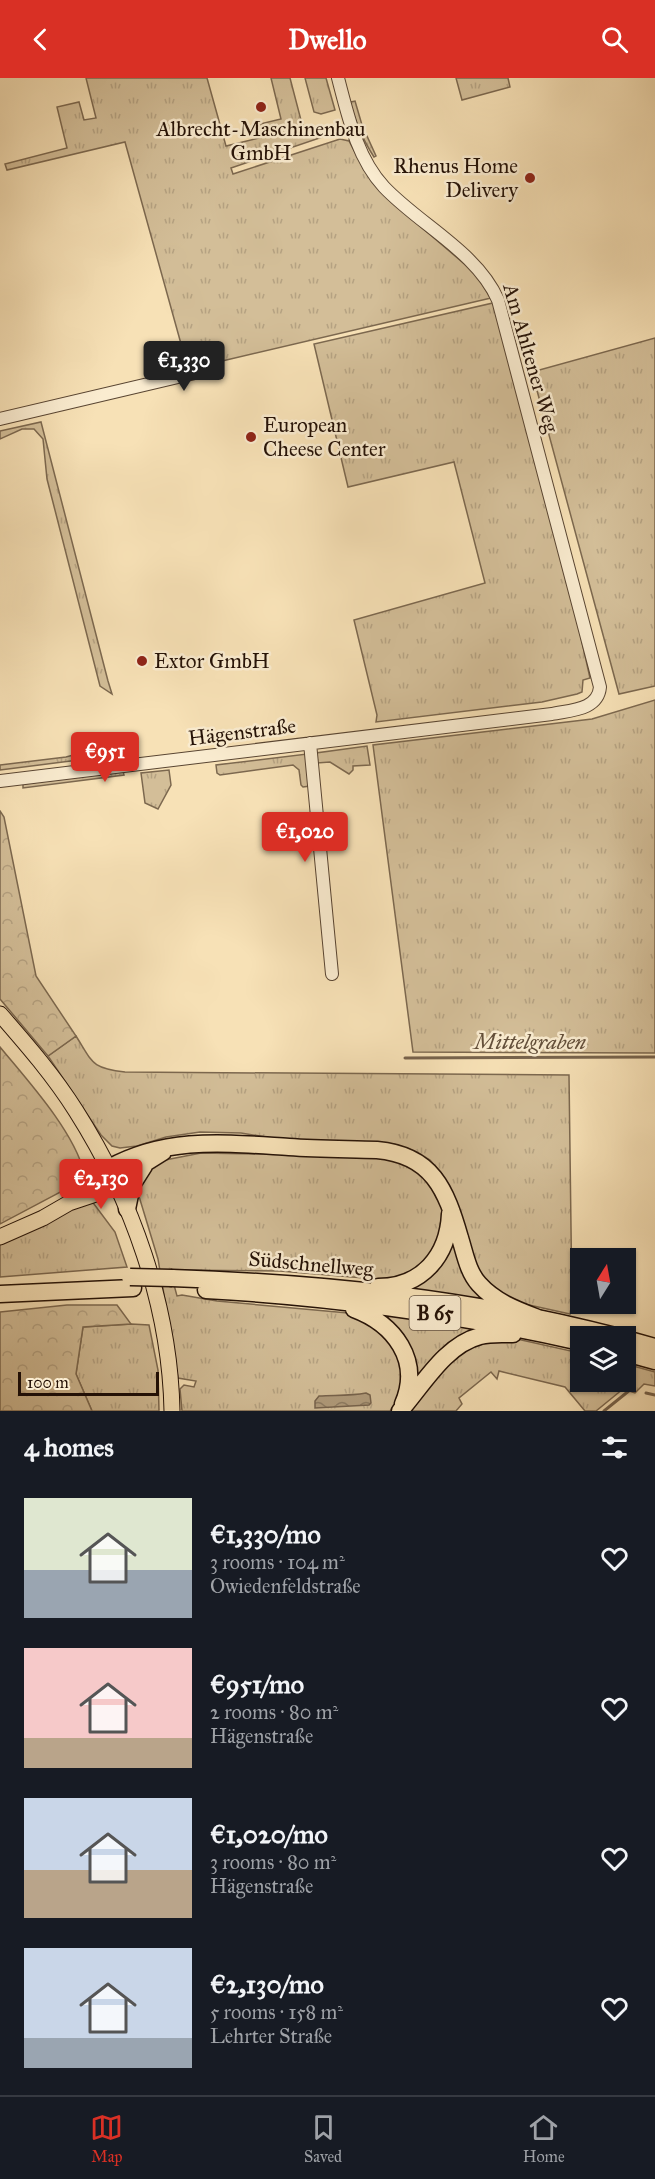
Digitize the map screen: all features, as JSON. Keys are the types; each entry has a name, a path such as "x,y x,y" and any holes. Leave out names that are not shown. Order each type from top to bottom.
{"highway":[{"path":"112,1175 131,1156 153,1149 201,1143 390,1151 412,1158 430,1172 442,1188 465,1257 478,1283 487,1292 540,1326"},
{"path":"112,1175 145,1164 171,1147"},
{"path":"128,1209 132,1185 145,1164"},
{"path":"348,1288 399,1285 420,1275 430,1267 444,1248 448,1237 450,1210"},
{"name":"Südschnellweg","path":"0,1284 259,1281 348,1288 540,1326 570,1338"},
{"name":"Südschnellweg","path":"0,1294 132,1283"},
{"name":"Südschnellweg","path":"174,1283 328,1299 570,1330"},
{"path":"328,1299 372,1316 384,1324 399,1342 409,1375 408,1387 400,1410"},
{"path":"400,1410 444,1359 467,1340 482,1335 540,1326"},
{"path":"636,1342 655,1347"},
{"path":"636,1356 655,1361"}],"main road":[{"path":"0,1014 57,1083 76,1111 112,1175 128,1209 159,1310 167,1358 172,1411"},
{"path":"0,1237 69,1203 91,1178 112,1175"}],"street":[{"name":"Am Ahltener Weg","path":"338,78 358,145 367,164 383,186 484,274 498,300 600,687 598,698"},
{"path":"0,419 195,373"},
{"name":"Hägenstraße","path":"0,781 552,714 578,709 598,698"},
{"name":"Hägenstraße","path":"310,743 332,974"}],"green space":[{"path":"86,78 207,78 226,146 263,137 260,124 281,119 271,78 290,78 302,124 314,132 339,128 340,131 231,168 233,174 340,139 349,141 363,167 406,214 475,273 491,298 188,369 125,142 7,170 5,164 67,148 57,107 79,102 84,120 96,118"},
{"path":"305,78 326,78 335,110 321,114 314,112"},
{"path":"456,78 508,78 510,87 462,100"},
{"path":"355,101 362,125 376,156 374,157 355,117 350,102"},
{"path":"493,303 576,615 590,678 583,680 582,692 542,702 376,722 377,715 354,620 485,583 454,462 348,487 314,344"},
{"path":"655,338 655,686 619,694 532,372"},
{"path":"41,422 112,694 100,686 47,479 43,439 34,429 22,429 0,439 0,431"},
{"path":"655,700 655,1053 413,1052 373,745 592,719"},
{"path":"111,745 113,754 110,756 0,770 0,765 66,757"},
{"path":"367,746 370,765 353,766 349,774 330,762 317,763 316,753"},
{"path":"307,754 310,786 301,785 299,770 293,765 220,775 217,773 216,765"},
{"path":"169,770 171,785 158,809 145,803 141,773"},
{"path":"123,771 124,775 23,788 23,784"},
{"path":"0,811 4,817 36,976 76,1036 48,1056 0,999"},
{"path":"76,1036 94,1063 125,1072 569,1075 570,1314 511,1301 478,1273 454,1198 442,1174 430,1160 417,1152 394,1144 291,1141 241,1133 200,1132 166,1137 137,1146 120,1148 112,1146 101,1135 48,1056"},
{"path":"0,1047 60,1123 84,1172 70,1187 0,1224"},
{"path":"201,1153 384,1156 419,1171 438,1194 444,1214 440,1242 415,1272 388,1280 280,1271 170,1270 177,1296 348,1313 392,1338 404,1376 397,1402 390,1411 182,1411 180,1389 184,1385 194,1387 196,1381 178,1378 158,1259 138,1193 145,1173 160,1161"},
{"path":"91,1200 115,1232 127,1267 0,1277 0,1244"},
{"path":"451,1236 486,1296 484,1303 414,1291 415,1282"},
{"path":"67,1305 117,1305 131,1324 83,1327 76,1374 92,1411 0,1411 0,1312"},
{"path":"378,1313 478,1326 417,1388"},
{"path":"149,1325 158,1370 159,1411 92,1411 76,1374 83,1327"},
{"path":"517,1339 570,1351 570,1392 619,1392 596,1411 585,1411 565,1387 499,1371 497,1379 491,1372 459,1398 462,1404 456,1411 409,1411 446,1363 469,1345"},
{"path":"636,1367 655,1372 655,1386 644,1384 636,1392"}],"water":[{"path":"366,1393 370,1395 369,1405 315,1408 315,1401 319,1396"}],"waterway":[{"name":"Mittelgraben","path":"405,1058 655,1057"},
{"path":"604,1411 628,1392"},
{"path":"646,1393 655,1395"}],"place":[{"name":"Albrecht-Maschinenbau GmbH","path":"261,107"},
{"name":"Rhenus Home Delivery","path":"530,178"},
{"name":"European Cheese Center","path":"251,437"},
{"name":"Extor GmbH","path":"142,661"}]}
